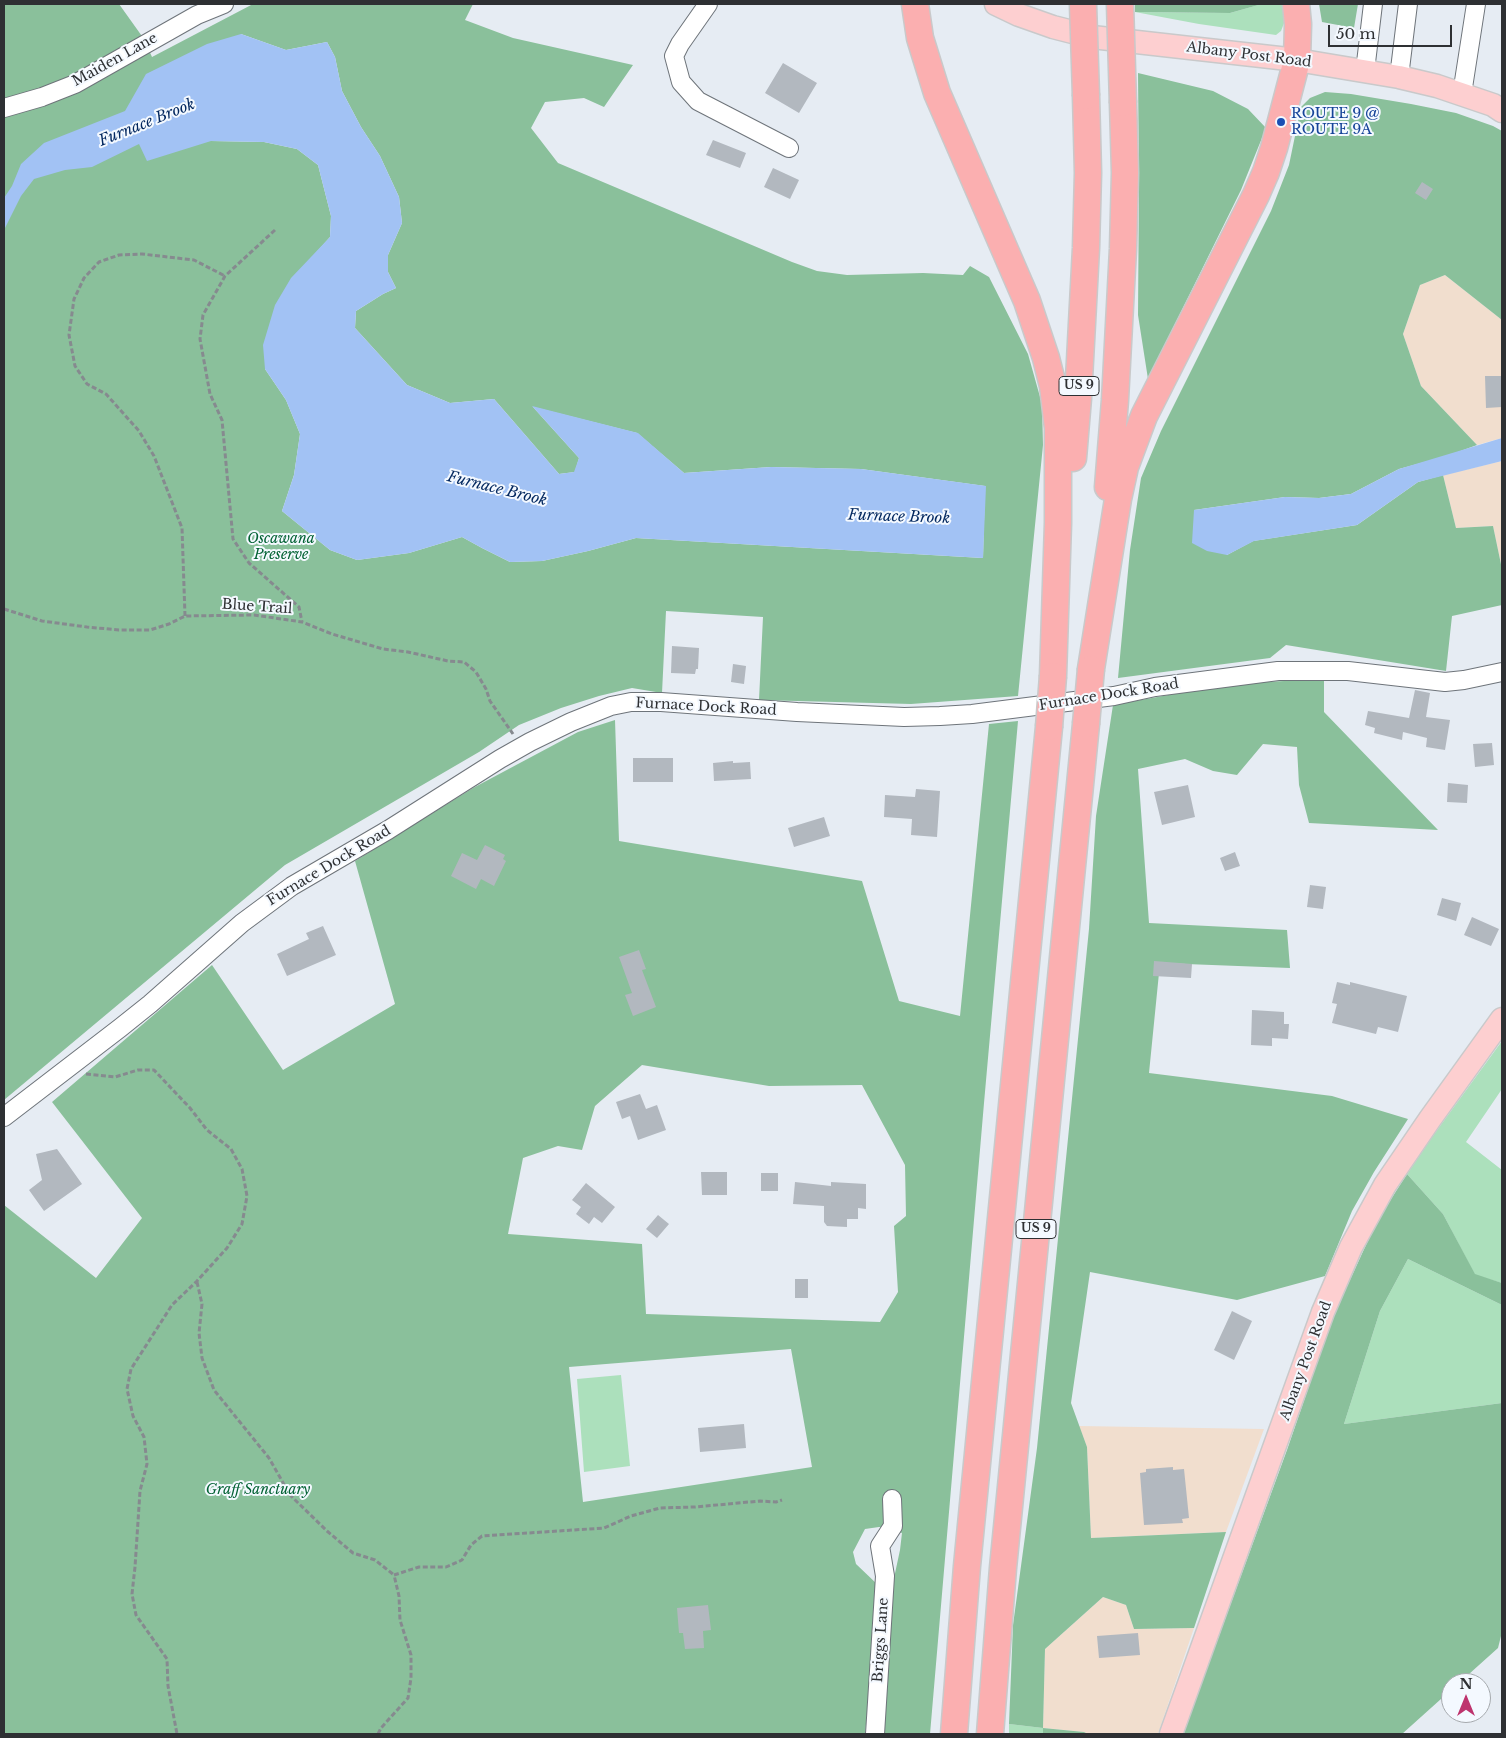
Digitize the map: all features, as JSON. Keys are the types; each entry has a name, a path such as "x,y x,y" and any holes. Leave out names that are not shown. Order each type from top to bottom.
{"highway":[{"path":"915,4 920,38 937,93 1027,300 1053,386 1058,428 1054,676"},
{"name":"US 9","path":"954,1734 968,1556 1054,676 1073,460 1083,321 1088,173 1083,4"},
{"name":"US 9","path":"990,1734 1003,1568 1109,472 1120,323 1125,173 1120,4"},
{"path":"1091,670 1118,499 1125,467 1144,416 1256,195 1274,148 1297,60 1298,24 1296,4"}],"main road":[{"name":"Albany Post Road","path":"996,4 1019,15 1053,27 1092,37 1297,60 1399,77 1462,94 1493,105 1502,111"},
{"name":"Albany Post Road","path":"1171,1734 1313,1339 1344,1261 1385,1185 1502,1019"}],"street":[{"name":"Maiden Lane","path":"4,108 75,84 197,15 224,4"},
{"path":"708,4 680,44 674,56 681,82 698,101 789,148"},
{"path":"1365,71 1373,4"},
{"path":"1399,77 1408,4"},
{"path":"1462,94 1476,4"},
{"name":"Furnace Dock Road","path":"4,1116 150,1004 270,901 307,876 414,814 500,759 598,710 631,702 686,703 904,717 940,716 972,714 1114,696 1193,682 1278,671 1348,671 1445,682 1502,672"},
{"name":"Briggs Lane","path":"875,1734 885,1576 880,1546 894,1526 892,1499"}],"path":[{"path":"275,230 225,276 203,314 200,339 210,394 222,420 233,539 249,563 299,608 302,622"},
{"path":"185,616 182,528 154,456 139,431 106,394 88,384 75,366 69,335 74,299 84,278 99,262 119,255 142,254 194,260 225,276"},
{"name":"Blue Trail","path":"4,609 42,621 87,628 119,630 150,630 185,616 254,615 302,622 332,634 383,649 408,652 448,661 464,662 476,672 486,689 490,701 522,747"},
{"path":"72,1064 86,1074 115,1078 138,1070 154,1070 190,1108 207,1130 232,1149 242,1169 247,1196 242,1224 227,1248 172,1305 131,1369 127,1389 133,1416 144,1437 147,1464 140,1491 132,1594 136,1615 167,1659 168,1686 177,1734"},
{"path":"197,1281 202,1304 199,1333 202,1358 214,1390 269,1458 290,1495 353,1553 375,1560 394,1575 399,1596 400,1620 411,1655 411,1678 408,1698 380,1728 378,1734"},
{"path":"394,1575 420,1567 446,1567 462,1560 471,1545 482,1536 604,1528 631,1516 660,1508 760,1501 776,1502 782,1500"}],"shaded area":[{"path":"1445,275 1502,320 1502,438 1477,445 1421,386 1403,334 1420,285"},
{"path":"1502,461 1502,569 1493,526 1456,528 1443,475"},
{"path":"1079,1426 1264,1429 1226,1532 1091,1538 1087,1447"},
{"path":"1103,1597 1126,1605 1134,1629 1194,1628 1158,1734 1088,1734 1043,1728 1045,1649"}],"green space":[{"name":"Oscawana Preserve","path":"4,4 119,4 144,39 152,57 253,4 473,4 465,20 513,38 633,65 604,107 584,98 545,102 531,128 558,163 817,271 847,275 923,273 963,275 970,266 989,277 1028,354 1042,404 1043,445 1018,696 911,704 759,700 763,617 666,611 662,693 632,688 561,708 519,725 479,752 285,865 4,1100","holes":["241,34 286,50 327,42 335,57 342,91 361,127 380,156 399,197 402,223 388,255 388,272 396,288 356,311 355,328 407,385 450,403 494,399 559,474 575,472 579,458 533,407 637,433 684,473 771,467 861,469 985,486 983,558 636,538 542,561 510,562 462,537 409,553 357,560 330,550 282,511 294,475 300,434 286,400 265,369 315,254 330,237 331,216 318,165 297,149 264,142 211,141"]},
{"path":"1135,4 1262,4 1230,13 1135,12"},
{"path":"1262,4 1286,4 1286,18 1281,31 1276,35 1199,24 1135,12 1230,13"},
{"path":"1319,4 1358,4 1354,28 1322,22"},
{"path":"1138,73 1213,91 1248,109 1266,128 1241,190 1148,379 1138,315"},
{"path":"1325,92 1351,94 1456,113 1502,131 1502,320 1445,275 1420,285 1403,334 1421,386 1477,445 1447,456 1399,469 1351,494 1319,498 1285,497 1194,510 1227,555 1253,541 1357,525 1418,482 1443,475 1456,528 1493,526 1502,569 1502,605 1452,616 1446,671 1286,645 1270,658 1118,678 1130,550 1141,478 1161,431 1271,211 1289,165 1301,107 1310,98"},
{"path":"1324,679 1324,712 1438,830 1309,823 1299,785 1297,747 1263,744 1237,775 1213,771 1185,759 1138,769 1149,923 1287,930 1290,968 1160,963 1149,1073 1332,1096 1408,1119 1352,1211 1325,1276 1237,1300 1090,1272 1071,1403 1087,1447 1091,1538 1226,1532 1194,1628 1134,1629 1126,1605 1103,1597 1045,1649 1043,1728 1009,1724 1013,1625 1037,1448 1089,929 1096,816 1113,705 1196,690 1264,682"},
{"name":"Graff Sanctuary","path":"615,720 619,841 862,881 899,1001 960,1016 989,724 1018,721 930,1734 882,1734 894,1578 902,1533 886,1527 879,1527 865,1529 853,1552 856,1564 878,1585 865,1734 4,1734 4,1205 96,1278 142,1218 52,1102 212,965 283,1070 395,1004 355,861 473,788 578,732","holes":["642,1065 769,1086 862,1085 905,1165 906,1216 894,1226 898,1292 880,1322 646,1314 642,1244 508,1234 523,1158 558,1146 582,1150 595,1106","791,1349 812,1467 583,1502 569,1367"]},
{"path":"1502,1041 1502,1089 1466,1142 1502,1170 1502,1283 1475,1275 1443,1214 1407,1174"},
{"path":"1407,1174 1443,1214 1475,1274 1502,1283 1502,1305 1408,1259 1380,1311 1344,1424 1502,1403 1502,1632 1498,1648 1470,1673 1441,1673 1441,1699 1402,1734 1183,1734 1287,1450 1332,1319 1377,1221"},
{"path":"1408,1259 1502,1305 1502,1403 1344,1424 1380,1311"},
{"path":"621,1375 630,1466 584,1472 577,1379"},
{"path":"1009,1724 1043,1728 1043,1734 1009,1734"},
{"path":"1043,1728 1084,1732 1088,1734 1043,1734"}],"water":[{"name":"Furnace Brook","path":"241,34 286,50 327,42 335,57 342,91 361,127 380,156 399,197 402,223 388,255 388,272 396,288 356,311 355,328 407,385 450,403 494,399 559,474 574,472 579,458 532,406 638,433 684,473 771,467 861,469 986,486 983,558 636,538 542,561 510,562 462,537 409,553 357,560 330,550 282,511 294,475 300,434 286,400 265,369 263,345 275,305 291,278 330,237 331,216 318,165 297,149 264,142 211,141 147,161 139,144 92,167 65,170 34,179 21,196 4,230 4,198 12,186 21,164 44,143 125,111 146,74 207,44"},
{"path":"1502,438 1502,461 1418,482 1357,525 1254,541 1227,555 1207,551 1192,543 1194,510 1285,497 1319,498 1351,494 1399,469"}],"building":[{"path":"783,63 817,83 799,113 765,93"},
{"path":"713,140 746,153 740,168 706,155"},
{"path":"773,168 799,180 790,199 764,187"},
{"path":"1422,182 1433,189 1426,200 1415,193"},
{"path":"1485,376 1502,376 1502,407 1486,408"},
{"path":"672,646 699,648 698,669 696,669 695,674 671,673"},
{"path":"733,664 746,666 744,684 731,682"},
{"path":"1415,690 1430,693 1426,717 1450,720 1445,750 1426,747 1427,738 1403,732 1402,740 1374,733 1375,728 1365,725 1368,711 1409,718"},
{"path":"1492,743 1494,765 1475,767 1473,744"},
{"path":"633,758 673,758 673,782 633,782"},
{"path":"733,761 733,763 750,762 751,779 714,781 713,763"},
{"path":"1448,783 1468,785 1467,803 1447,802"},
{"path":"1188,785 1195,817 1162,825 1154,792"},
{"path":"916,789 940,791 937,837 911,835 912,819 884,817 885,795 915,797"},
{"path":"824,817 830,836 794,847 788,828"},
{"path":"485,845 505,855 503,859 506,861 494,886 481,879 476,889 451,876 462,853 477,860"},
{"path":"1235,852 1240,866 1225,871 1220,858"},
{"path":"1310,885 1326,887 1323,909 1307,907"},
{"path":"1442,898 1461,903 1456,921 1437,915"},
{"path":"1472,917 1499,929 1491,946 1464,935"},
{"path":"323,926 336,955 287,976 277,954 309,939 306,933"},
{"path":"639,950 646,969 642,970 656,1007 633,1016 625,995 632,993 619,957"},
{"path":"1154,961 1192,964 1191,978 1153,976"},
{"path":"1337,982 1350,985 1350,982 1407,996 1398,1032 1378,1027 1376,1034 1332,1023 1337,1004 1332,1003"},
{"path":"1252,1010 1284,1012 1284,1024 1289,1024 1288,1039 1272,1038 1272,1046 1251,1045"},
{"path":"640,1094 646,1109 657,1105 666,1130 638,1140 630,1116 622,1119 616,1102"},
{"path":"57,1149 82,1184 44,1211 29,1190 42,1180 36,1154"},
{"path":"701,1172 727,1172 727,1195 702,1195"},
{"path":"761,1173 778,1173 778,1191 761,1191"},
{"path":"795,1182 831,1186 831,1182 866,1184 866,1209 858,1208 858,1219 847,1219 847,1227 827,1226 824,1222 824,1206 793,1204"},
{"path":"586,1183 615,1207 602,1223 594,1217 589,1224 576,1214 581,1207 572,1200"},
{"path":"658,1215 669,1224 657,1238 646,1229"},
{"path":"795,1279 808,1279 808,1298 795,1298"},
{"path":"1232,1311 1252,1321 1234,1360 1214,1350"},
{"path":"744,1424 746,1448 700,1452 698,1428"},
{"path":"1173,1467 1173,1470 1184,1469 1189,1518 1182,1519 1183,1523 1144,1525 1140,1473 1146,1472 1146,1469"},
{"path":"708,1605 711,1630 703,1631 704,1648 685,1649 683,1633 679,1633 677,1608"},
{"path":"1138,1633 1140,1655 1099,1658 1097,1636"}],"place":[{"name":"ROUTE 9 @ ROUTE 9A","path":"1281,122"}]}
